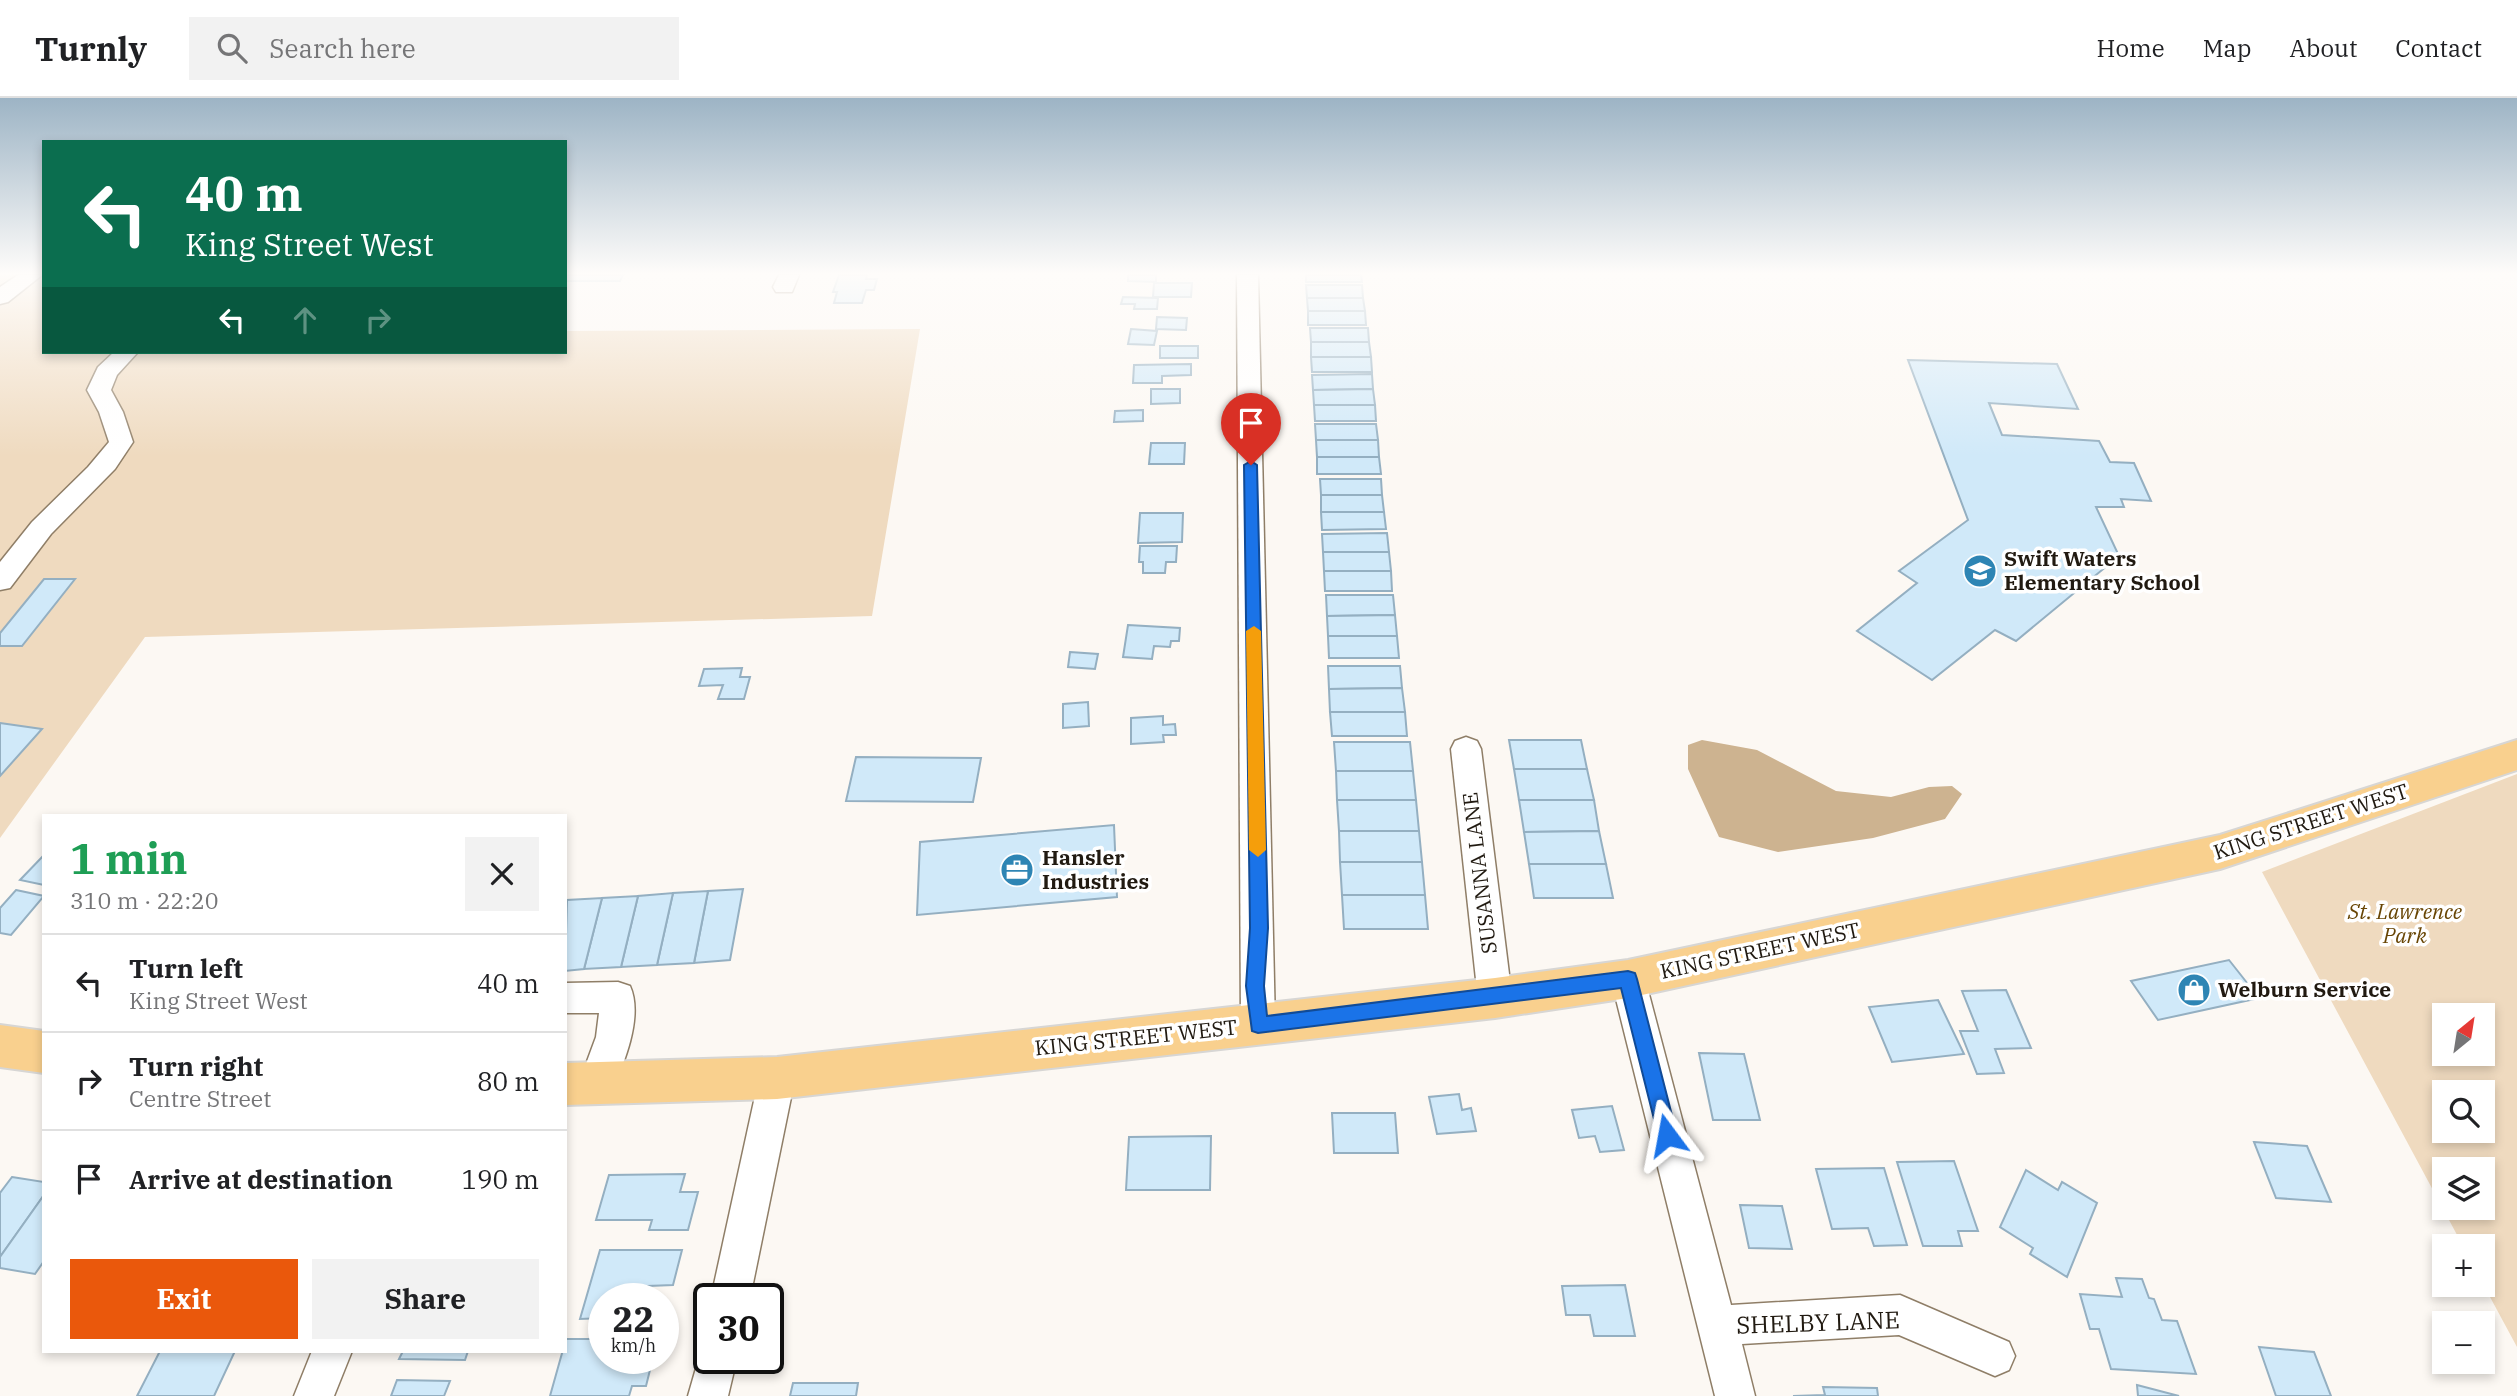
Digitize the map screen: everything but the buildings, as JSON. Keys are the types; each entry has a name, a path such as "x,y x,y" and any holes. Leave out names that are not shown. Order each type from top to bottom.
{"main road":[{"name":"KING STREET WEST","path":"581,1084 777,1078 1495,998 1628,979 2213,854 2517,755"},
{"path":"0,1046 42,1052"}],"street":[{"path":"1248,336 1259,928 1255,986 1258,1025"},
{"path":"0,581 38,531 85,482 110,462 121,442 111,412 99,390 106,372 125,354"},
{"name":"SUSANNA LANE","path":"1466,749 1495,998"},
{"path":"1628,979 1686,1215 1735,1396"},
{"path":"567,998 618,997 613,1037 581,1084"},
{"path":"733,1283 777,1078"},
{"name":"SHELBY LANE","path":"1718,1326 1900,1315 1995,1356"},
{"path":"314,1396 331,1353"},
{"path":"708,1396 713,1374"}],"green space":[{"path":"0,336 42,336 42,354 567,354 567,336 919,336 872,616 145,637 0,838"},
{"name":"St. Lawrence Park","path":"2517,774 2517,1347 2490,1297 2495,1297 2495,1234 2457,1234 2449,1220 2495,1220 2495,1157 2432,1157 2432,1188 2262,872"}],"shaded area":[{"path":"1702,740 1757,750 1836,791 1891,797 1929,787 1952,786 1962,794 1945,819 1873,838 1778,852 1719,837 1688,769 1688,745"}],"slow traffic":[{"path":"1254,631 1258,850"}],"place":[{"name":"Swift Waters Elementary School","path":"1980,571"},
{"name":"Hansler Industries","path":"1017,870"},
{"name":"Welburn Service","path":"2194,990"}],"route":[{"path":"1251,465 1259,928 1255,986 1258,1025 1495,998 1628,979 1667,1135"}]}
